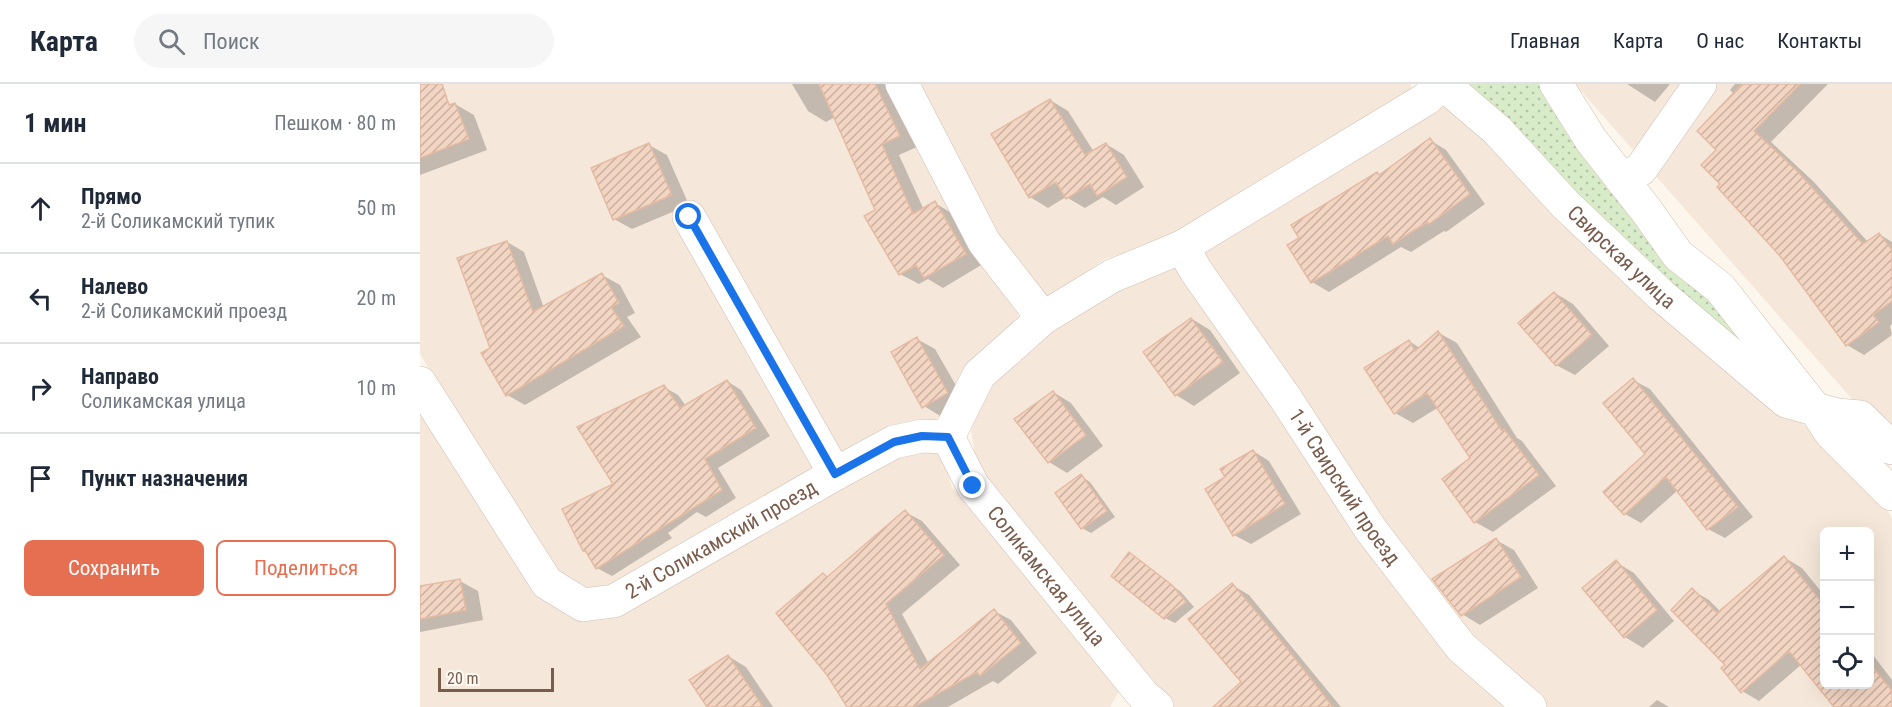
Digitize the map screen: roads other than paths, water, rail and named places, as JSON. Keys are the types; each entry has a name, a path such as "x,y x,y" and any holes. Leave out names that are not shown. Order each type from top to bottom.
{"street":[{"path":"902,84 984,242 1042,318"},
{"path":"948,437 979,375 1042,318 1112,276 1182,247 1426,99 1442,84"},
{"name":"Свирская улица","path":"1442,84 1497,130 1565,204 1660,295 1786,401 1815,409"},
{"name":"Свирская улица","path":"1556,84 1591,140 1678,255 1720,288 1831,432 1892,494"},
{"path":"1622,180 1641,170 1700,84"},
{"path":"689,217 835,474"},
{"name":"1-й Свирский проезд","path":"1182,247 1196,271 1286,399 1371,530 1461,647 1530,707"},
{"name":"2-й Соликамский проезд","path":"420,383 547,583 584,605 614,601 894,442 922,436 948,437"},
{"path":"1815,409 1836,415 1860,417 1892,448"},
{"name":"Соликамская улица","path":"948,437 973,486 1141,703"}]}
